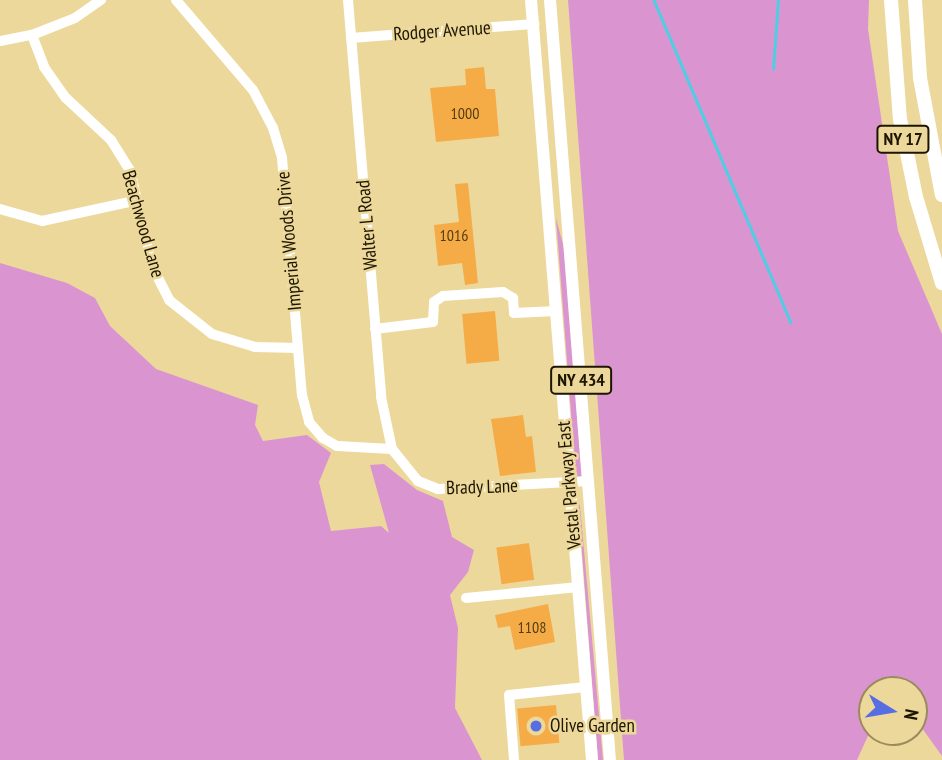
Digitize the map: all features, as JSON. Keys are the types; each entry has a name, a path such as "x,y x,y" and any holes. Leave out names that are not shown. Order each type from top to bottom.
{"highway":[{"name":"NY 17","path":"891,0 900,119 916,197 942,283"},
{"name":"NY 17","path":"915,0 920,78 942,195"},
{"path":"920,78 924,0"}],"main road":[{"name":"Vestal Parkway East","path":"531,0 592,760"},
{"name":"Vestal Parkway East","path":"550,0 610,760"}],"street":[{"path":"0,41 32,35 75,18 101,0"},
{"name":"Imperial Woods Drive","path":"176,0 253,90 273,128 282,158 302,395 315,431 337,446 393,449"},
{"name":"Walter L Road","path":"348,0 381,397 393,449"},
{"name":"Rodger Avenue","path":"351,38 534,24"},
{"name":"Beachwood Lane","path":"32,35 44,67 66,98 124,159 138,200 152,265 179,311 212,334 239,344 298,348"},
{"path":"0,209 32,219 64,219 138,200"},
{"path":"375,329 433,322 434,302 443,296 503,292 513,298 514,313 556,311"},
{"name":"Brady Lane","path":"393,449 418,481 438,489 589,481"},
{"path":"466,597 578,587"},
{"path":"514,760 509,695 586,687"}],"shaded area":[{"path":"568,0 869,0 868,29 898,231 942,334 942,756 928,736 928,676 858,676 858,746 863,746 857,760 624,760"},
{"path":"556,218 565,252 582,476 576,478"},
{"path":"0,263 67,283 95,298 110,326 156,369 258,405 255,425 263,441 307,435 331,453 319,482 331,531 381,526 389,533 370,465 384,464 417,490 443,501 452,537 474,550 468,572 450,595 458,628 455,708 482,760 0,760"},
{"path":"578,501 580,506 603,760 598,760"}],"building":[{"path":"484,67 486,89 495,89 499,136 436,142 430,88 466,85 465,69"},
{"path":"468,183 478,283 465,285 462,263 438,266 434,225 459,222 455,184"},
{"path":"495,311 499,361 466,364 462,314"},
{"path":"523,415 526,437 532,436 536,472 500,476 491,419"},
{"path":"529,543 534,580 501,584 496,548"},
{"path":"548,604 555,642 515,650 510,626 498,628 495,615"},
{"name":"Olive Garden","path":"556,705 559,743 520,746 517,708"}],"waterway":[{"path":"654,0 791,322"},
{"path":"773,69 778,0"}],"place":[{"name":"Olive Garden","path":"536,726"}]}
